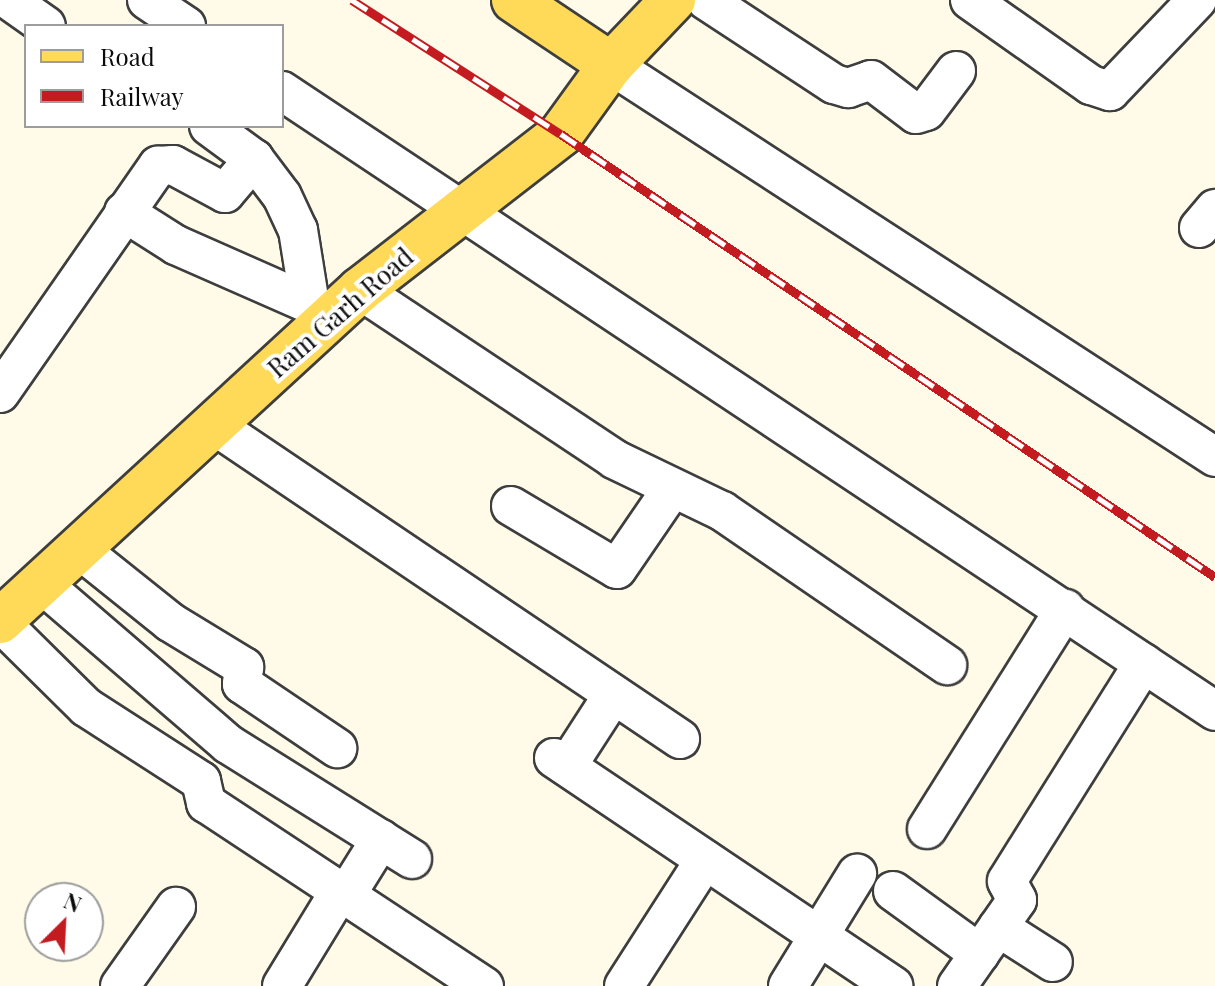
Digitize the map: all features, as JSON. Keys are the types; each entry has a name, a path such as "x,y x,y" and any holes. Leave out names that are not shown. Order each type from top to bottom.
{"main road":[{"path":"514,0 611,65"},
{"name":"Ram Garh Road","path":"0,621 214,425 321,313 360,290 561,134 611,65 673,0"}],"street":[{"path":"9,0 43,24"},
{"path":"147,0 183,24"},
{"path":"706,0 834,84 848,88 871,80 916,114 926,111 956,71"},
{"path":"970,0 1091,85 1110,91 1197,0"},
{"path":"611,65 1215,457"},
{"path":"284,92 1215,711"},
{"path":"212,128 254,159 291,214 321,313"},
{"path":"0,393 124,212 162,164 225,193 254,159"},
{"path":"124,212 176,245 321,313"},
{"path":"360,290 671,490 722,511 947,665"},
{"path":"214,425 680,739"},
{"path":"511,506 617,569 671,490"},
{"path":"79,549 157,612 244,667 242,684 337,748"},
{"path":"41,583 228,744 397,849 343,893 282,986"},
{"path":"927,829 1065,609"},
{"path":"0,621 86,707 201,781 206,803 469,972"},
{"path":"957,986 1018,898 1007,881 1144,663"},
{"path":"613,695 561,762 893,986"},
{"path":"624,986 705,860"},
{"path":"788,986 857,874"},
{"path":"893,891 989,940 1053,962"},
{"path":"120,986 176,907"}],"railway":[{"path":"352,0 561,134 1215,577"}]}
